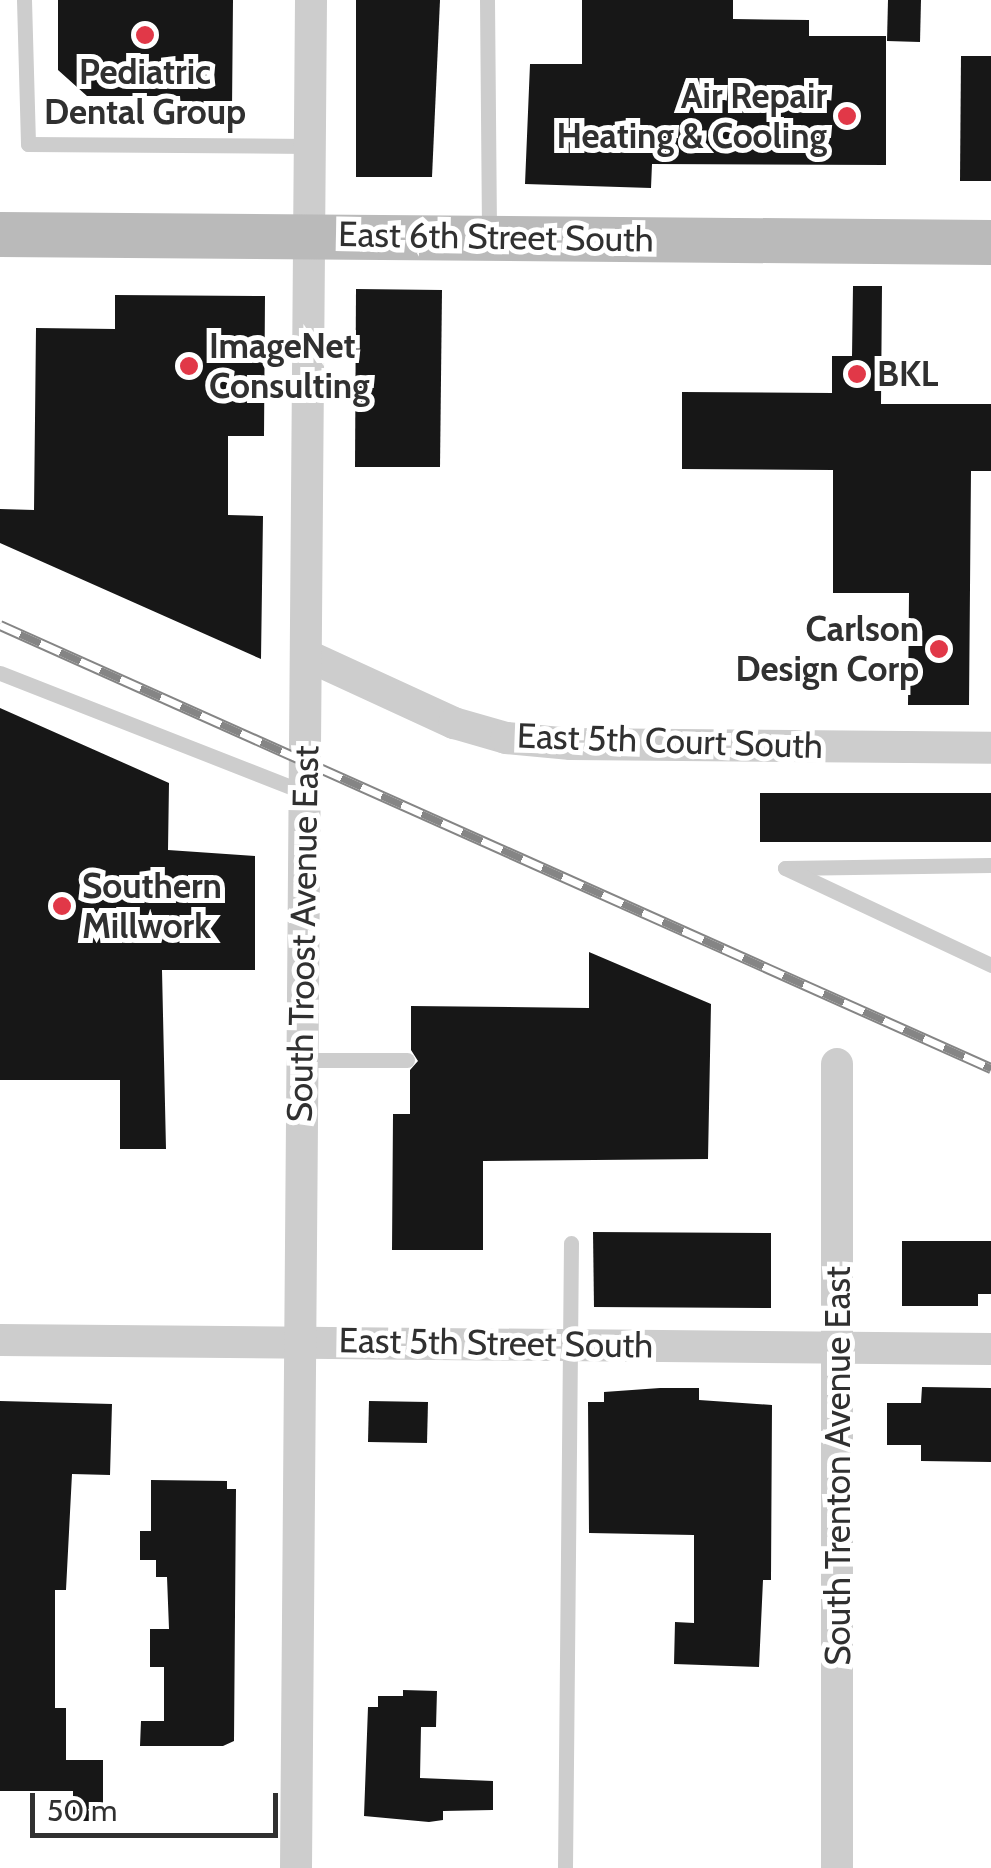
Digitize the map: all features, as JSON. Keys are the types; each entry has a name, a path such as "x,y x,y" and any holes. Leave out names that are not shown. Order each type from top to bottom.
{"street":[{"name":"South Troost Avenue East","path":"296,1868 311,0"},
{"name":"East 6th Street South","path":"0,234 991,242"},
{"name":"East 5th Court South","path":"306,655 454,723 506,738 571,744 991,748"},
{"name":"South Trenton Avenue East","path":"837,1064 837,1868"},
{"name":"East 5th Street South","path":"0,1340 991,1350"}],"lane":[{"path":"24,0 28,144 312,146"},
{"path":"487,0 489,236"},
{"path":"0,674 305,792"},
{"path":"991,865 785,868 991,965"},
{"path":"302,1060 407,1060"},
{"path":"565,1868 571,1242"}],"building":[{"name":"Pediatric Dental Group","path":"58,0 233,0 232,110 181,110 180,96 87,96 58,70"},
{"path":"356,0 440,0 432,177 356,177"},
{"path":"582,0 733,0 733,19 809,20 809,36 886,36 886,165 652,164 651,188 525,184 530,64 582,64"},
{"path":"888,0 921,0 920,42 887,41"},
{"path":"961,56 991,56 991,181 960,181"},
{"path":"853,286 882,286 881,404 991,404 991,471 971,471 969,705 908,705 909,593 833,593 833,470 682,469 682,392 832,393 832,356 852,356"},
{"path":"356,289 442,290 440,467 355,467"},
{"path":"115,295 265,296 264,436 228,436 228,515 263,516 261,659 0,543 0,509 34,510 36,328 115,329"},
{"name":"Southern Millwork","path":"0,708 169,783 168,850 255,856 255,970 162,970 166,1149 120,1149 120,1080 0,1080"},
{"path":"760,793 991,793 991,842 760,842"},
{"path":"589,952 711,1004 708,1159 483,1161 483,1250 392,1250 393,1114 410,1114 410,1070 418,1061 411,1050 411,1006 589,1008"},
{"path":"593,1232 771,1233 771,1308 594,1307"},
{"path":"902,1241 991,1241 991,1294 978,1294 978,1306 902,1306"},
{"path":"922,1387 991,1388 991,1462 921,1461 921,1445 887,1445 887,1403 921,1403"},
{"path":"699,1388 699,1400 772,1405 771,1580 763,1580 759,1667 674,1664 675,1622 694,1623 694,1535 589,1533 588,1402 604,1402 604,1392"},
{"path":"0,1401 112,1404 110,1475 72,1474 66,1590 55,1590 55,1708 66,1708 66,1760 103,1760 103,1821 73,1821 73,1791 0,1791"},
{"path":"369,1401 428,1402 427,1443 368,1442"},
{"path":"151,1480 227,1481 227,1489 236,1489 234,1741 223,1746 140,1746 141,1721 164,1721 164,1667 150,1667 150,1629 169,1629 167,1577 156,1577 156,1560 140,1560 140,1531 151,1531"},
{"path":"403,1690 437,1691 436,1727 421,1727 420,1778 493,1781 493,1810 443,1811 443,1820 429,1822 364,1816 368,1707 378,1707 378,1696 403,1696"}],"railway":[{"path":"0,625 991,1068"}],"place":[{"name":"Pediatric Dental Group","path":"145,35"},
{"name":"Air Repair Heating & Cooling","path":"847,116"},
{"name":"ImageNet Consulting","path":"189,366"},
{"name":"BKL","path":"857,374"},
{"name":"Carlson Design Corp","path":"939,649"},
{"name":"Southern Millwork","path":"62,906"}]}
